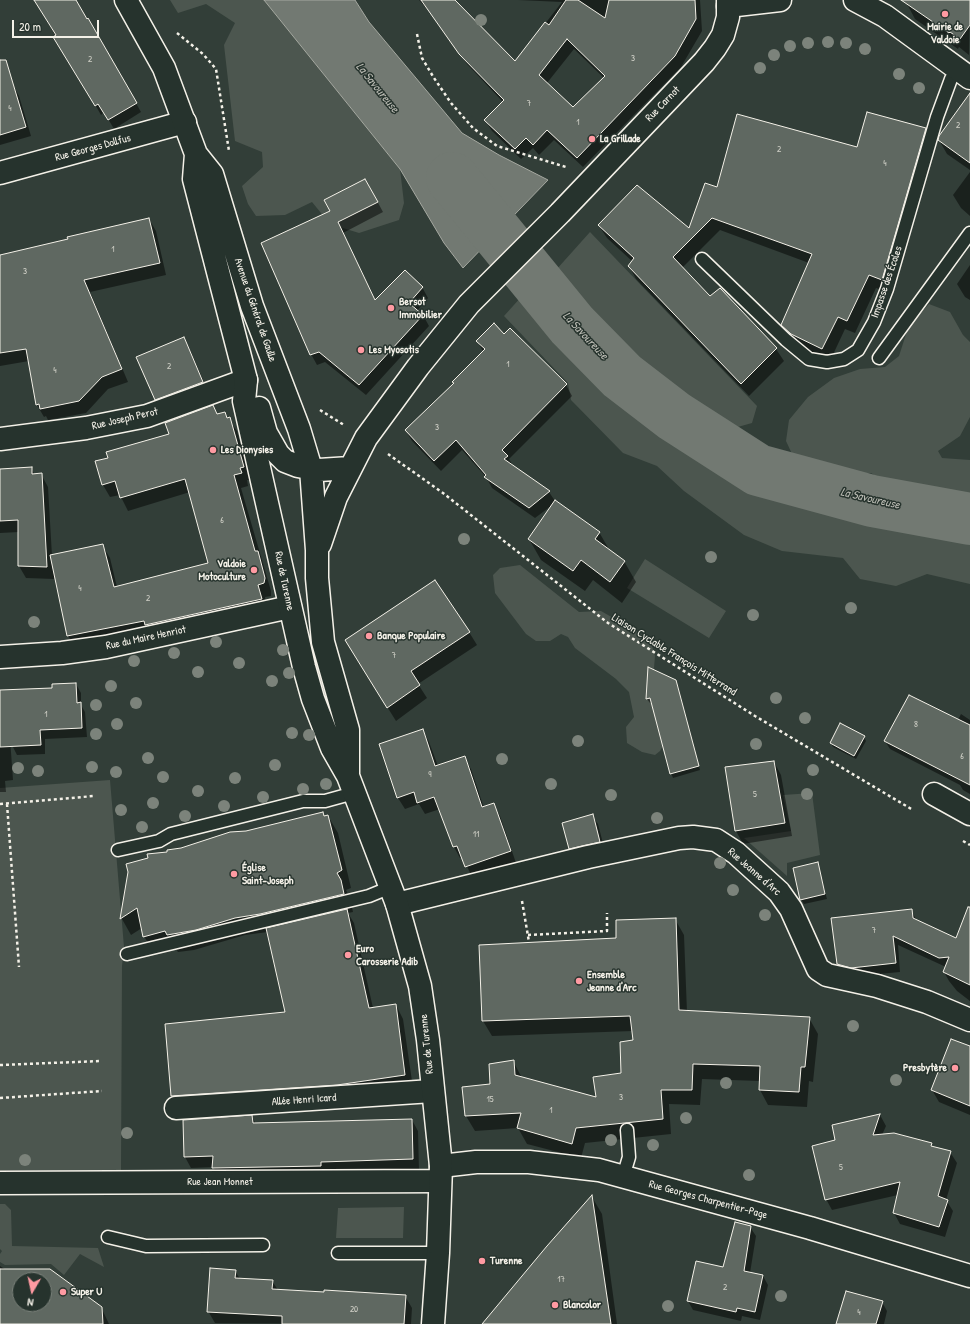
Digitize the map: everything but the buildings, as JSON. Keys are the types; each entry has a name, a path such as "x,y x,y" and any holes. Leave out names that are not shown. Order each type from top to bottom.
{"main road":[{"name":"Avenue du Général de Gaulle","path":"126,0 164,68 196,154 212,174 252,306 299,429 311,469 317,550"},
{"path":"729,2 780,0"},
{"path":"855,0 885,16 964,74"},
{"name":"Rue Carnot","path":"350,468 370,432 418,367 469,304 560,213 715,48 723,35 728,17 729,2"},
{"name":"Rue Georges Dollfus","path":"0,173 185,122"},
{"name":"Avenue du Général de Gaulle","path":"196,154 194,178 246,380"},
{"path":"246,380 256,394 266,433 278,454 285,461 319,470 350,468 336,497 317,550"},
{"name":"Rue Joseph Perot","path":"0,439 86,428 147,416 246,380"},
{"name":"Rue de Turenne","path":"246,380 244,402 290,607 313,699 332,748 351,785 394,896 420,986 428,1040 440,1173 438,1253 433,1324"},
{"name":"Rue de Turenne","path":"317,550 317,578 322,642 348,730 351,785"},
{"name":"Rue du Maire Henriot","path":"0,657 71,652 106,647 290,607"},
{"path":"934,794 970,814"},
{"name":"Rue Jeanne d'Arc","path":"394,896 678,838 693,836 716,840 736,853 779,892 791,909 818,969 827,975 877,986 927,1002 970,1020"},
{"name":"Allée Henri Icard","path":"176,1108 432,1091"},
{"name":"Rue Georges Charpentier-Page","path":"440,1173 476,1162 529,1162 599,1170 810,1228 970,1276"},
{"name":"Rue Jean Monnet","path":"0,1183 104,1183 440,1173"}],"lane":[{"name":"Impasse des Écoles","path":"702,260 786,340 809,359 827,362 844,359 858,350 874,322 887,289 937,117 951,79 964,74"},
{"path":"879,358 970,233"},
{"path":"118,850 159,842 171,834 303,801 326,802 351,785"},
{"path":"127,954 369,896 394,896"},
{"path":"623,1177 629,1157 627,1130"},
{"path":"108,1237 146,1246 263,1245"},
{"path":"338,1253 438,1253"}],"path":[{"path":"417,34 422,58 451,103 473,128 497,146 573,169"},
{"name":"Liaison Cyclable François Mitterrand","path":"388,454 443,493 608,623 742,708 916,812"},
{"path":"0,804 94,796"},
{"path":"8,804 18,967"},
{"path":"956,836 970,844"},
{"path":"522,901 529,942"},
{"path":"528,935 607,931 607,912"},
{"path":"0,1065 101,1061"},
{"path":"0,1098 102,1091"}],"shaded area":[{"path":"170,0 264,0 400,169 404,203 399,220 359,233 330,224 312,202 285,215 256,216 248,204 242,186 263,167 262,152 235,141 224,45 235,23 206,4 178,13"},
{"path":"590,232 757,406 752,423 727,430 688,412 647,378 609,341 556,270"},
{"path":"522,296 540,308 553,331 575,361 604,382 652,426 672,431 709,451 725,470 743,483 791,488 819,503 855,501 911,516 961,507 917,492 895,488 871,473 834,473 793,456 786,441 789,420 808,397 834,378 860,369 885,367 899,356 909,325 929,304 950,312 963,335 970,342 970,417 960,436 938,451 942,458 970,460 970,584 927,574 896,586 860,579 843,558 782,551 744,535 684,491 657,466 623,453 571,400 568,383 504,316"},
{"path":"645,559 726,611 709,638 627,588"},
{"path":"520,565 579,612 601,611 650,639 655,656 653,680 667,739 660,751 655,755 642,752 627,743 626,727 634,717 629,692 616,679 575,648 568,637 561,634 550,641 536,641 526,634 495,593 493,575 500,568"},
{"path":"110,780 124,947 122,966 121,1170 0,1172 0,788"},
{"path":"812,793 820,855 787,863 787,876 744,838 791,831 783,795"},
{"path":"0,1204 5,1204 11,1210 12,1246 98,1248 104,1267 80,1254 64,1275 51,1264 5,1265 0,1262 0,1254 2,1251 0,1249"},
{"path":"404,1207 403,1238 336,1238 338,1208"}],"water":[{"path":"264,0 355,0 369,22 462,133 499,155 548,180 463,268 444,243 400,169"}],"waterway":[{"name":"La Savoureuse","path":"452,178 572,325 622,376 674,416 758,470 872,501 970,519"}],"place":[{"name":"Mairie de Valdoie","path":"945,14"},
{"name":"La Grillade","path":"592,139"},
{"name":"Bersot Immobilier","path":"391,308"},
{"name":"Les Myosotis","path":"361,350"},
{"name":"Les Dionysies","path":"213,450"},
{"name":"Valdoie Motoculture","path":"254,570"},
{"name":"Banque Populaire","path":"369,636"},
{"name":"Église Saint-Joseph","path":"234,874"},
{"name":"Euro Carosserie Adib","path":"348,955"},
{"name":"Ensemble Jeanne d'Arc","path":"579,981"},
{"name":"Presbytère","path":"955,1068"},
{"name":"Turenne","path":"482,1261"},
{"name":"Super U","path":"63,1292"},
{"name":"Blancolor","path":"555,1305"}]}
